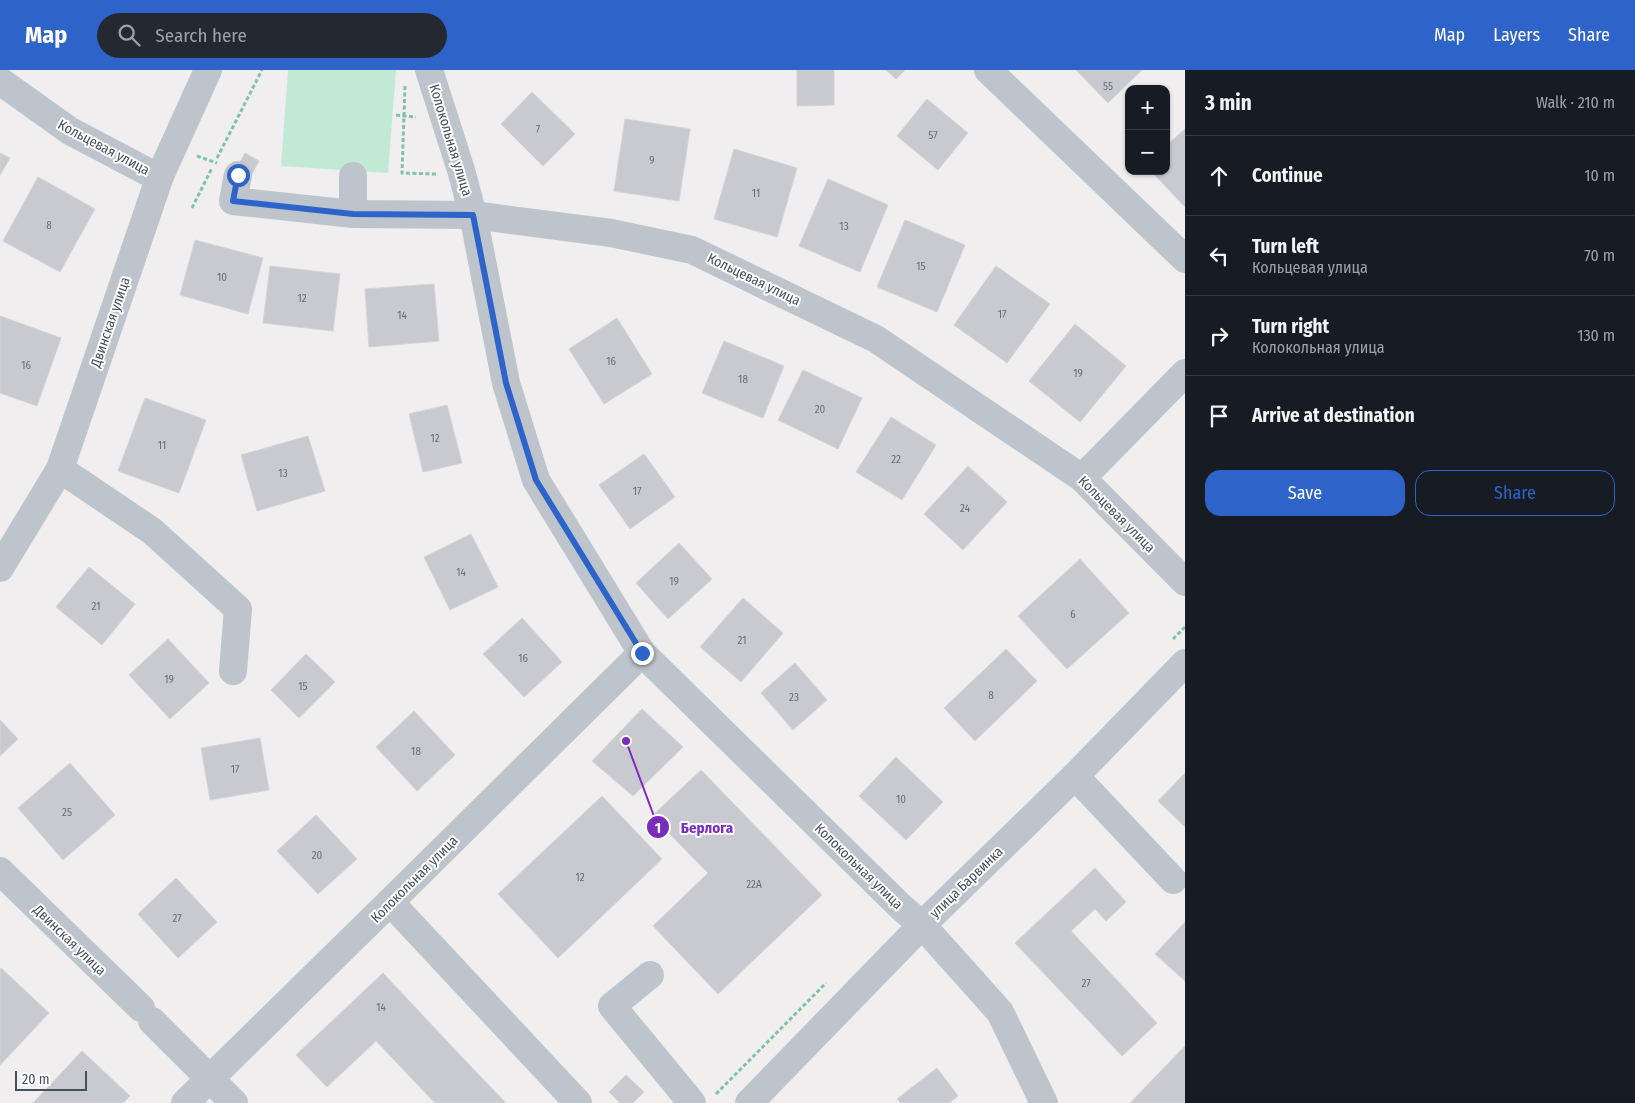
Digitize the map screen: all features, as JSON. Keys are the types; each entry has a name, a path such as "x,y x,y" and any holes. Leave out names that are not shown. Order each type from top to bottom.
{"street":[{"name":"Двинская улица","path":"0,568 60,469 160,176 208,70"},
{"path":"988,70 1185,259"},
{"name":"Колокольная улица","path":"418,75 461,170 473,215 506,383 536,480 642,653 922,926 1000,1012 1044,1103"},
{"name":"Кольцевая улица","path":"0,81 70,131 146,171 160,176"},
{"path":"353,214 354,176"},
{"name":"Кольцевая улица","path":"236,188 353,214 473,215 611,233 692,250 876,338 1082,478 1185,582"},
{"path":"1082,478 1185,373"},
{"path":"60,469 152,531 238,609 233,671"},
{"name":"Колокольная улица","path":"185,1103 642,653"},
{"name":"улица Барвинка","path":"749,1103 922,926 1075,776 1185,663"},
{"path":"1075,776 1173,880"},
{"name":"Двинская улица","path":"0,871 234,1103"},
{"path":"390,902 578,1103"},
{"path":"650,975 612,1006 692,1103"}],"path":[{"path":"192,208 262,70"},
{"path":"418,75 404,117 402,173 449,174 461,170"},
{"path":"396,115 419,117"},
{"path":"173,148 234,169 236,188"}],"green space":[{"path":"288,70 396,70 388,173 281,166"}],"building":[{"path":"797,70 834,70 834,105 797,106"},
{"path":"886,70 905,70 896,79"},
{"path":"1076,70 1142,70 1125,85 1108,103"},
{"path":"532,92 575,134 543,166 501,124"},
{"path":"927,99 968,133 938,170 897,136"},
{"path":"625,119 690,129 679,201 614,191"},
{"path":"1185,129 1185,207 1155,175 1170,175 1170,142"},
{"path":"734,149 797,168 777,237 714,219"},
{"path":"0,153 10,158 0,175"},
{"path":"245,153 259,161 252,174 238,166"},
{"path":"38,177 95,209 60,272 3,241"},
{"path":"828,179 888,205 860,272 799,246"},
{"path":"905,220 965,245 937,312 877,287"},
{"path":"195,240 263,258 248,314 180,295"},
{"path":"270,266 340,274 333,331 263,323"},
{"path":"996,266 1050,304 1007,363 954,325"},
{"path":"434,284 439,341 369,347 365,289"},
{"path":"0,316 61,338 37,406 0,393"},
{"path":"617,318 652,374 604,404 569,349"},
{"path":"1075,324 1126,366 1080,422 1029,381"},
{"path":"724,341 784,366 763,418 702,393"},
{"path":"803,370 862,398 838,449 778,420"},
{"path":"145,398 206,420 179,493 118,471"},
{"path":"447,405 462,463 423,472 409,414"},
{"path":"891,417 936,445 902,500 856,472"},
{"path":"308,436 325,491 257,511 241,455"},
{"path":"644,454 675,497 630,529 599,485"},
{"path":"968,466 1007,502 963,550 924,514"},
{"path":"471,534 498,587 450,610 424,557"},
{"path":"679,543 712,579 668,619 636,583"},
{"path":"1080,559 1129,613 1067,669 1018,616"},
{"path":"89,567 135,604 102,645 56,607"},
{"path":"743,598 783,633 741,682 700,647"},
{"path":"522,618 562,662 524,697 483,654"},
{"path":"168,639 209,683 170,719 129,675"},
{"path":"1006,649 1037,681 975,741 944,708"},
{"path":"306,654 335,682 299,718 271,690"},
{"path":"795,663 827,700 793,730 761,693"},
{"path":"642,709 683,747 633,796 592,761"},
{"path":"414,711 455,755 417,791 376,747"},
{"path":"0,720 18,739 0,756"},
{"path":"260,738 269,790 210,800 201,748"},
{"path":"896,757 943,802 906,840 859,796"},
{"path":"70,763 115,815 63,860 18,808"},
{"path":"701,770 822,895 718,994 653,926 708,873 652,816"},
{"path":"1185,773 1185,827 1158,801"},
{"path":"602,796 662,859 558,958 498,894"},
{"path":"316,815 357,859 318,894 277,851"},
{"path":"1095,868 1126,902 1106,921 1095,909 1071,931 1157,1023 1122,1056 1015,943"},
{"path":"176,878 217,922 178,958 138,914"},
{"path":"1185,922 1185,981 1155,954"},
{"path":"1,968 49,1013 0,1065 0,970"},
{"path":"383,973 506,1103 435,1103 376,1041 327,1087 296,1055"},
{"path":"1185,1046 1185,1103 1130,1103"},
{"path":"82,1051 130,1096 123,1103 33,1103"},
{"path":"937,1068 958,1096 949,1103 901,1103 897,1099"},
{"path":"626,1075 644,1092 633,1103 620,1103 609,1092"}],"place":[{"name":"Берлога","path":"626,741"}],"route":[{"path":"238,175 233,201 353,214 473,215 506,383 536,480 642,653"}]}
